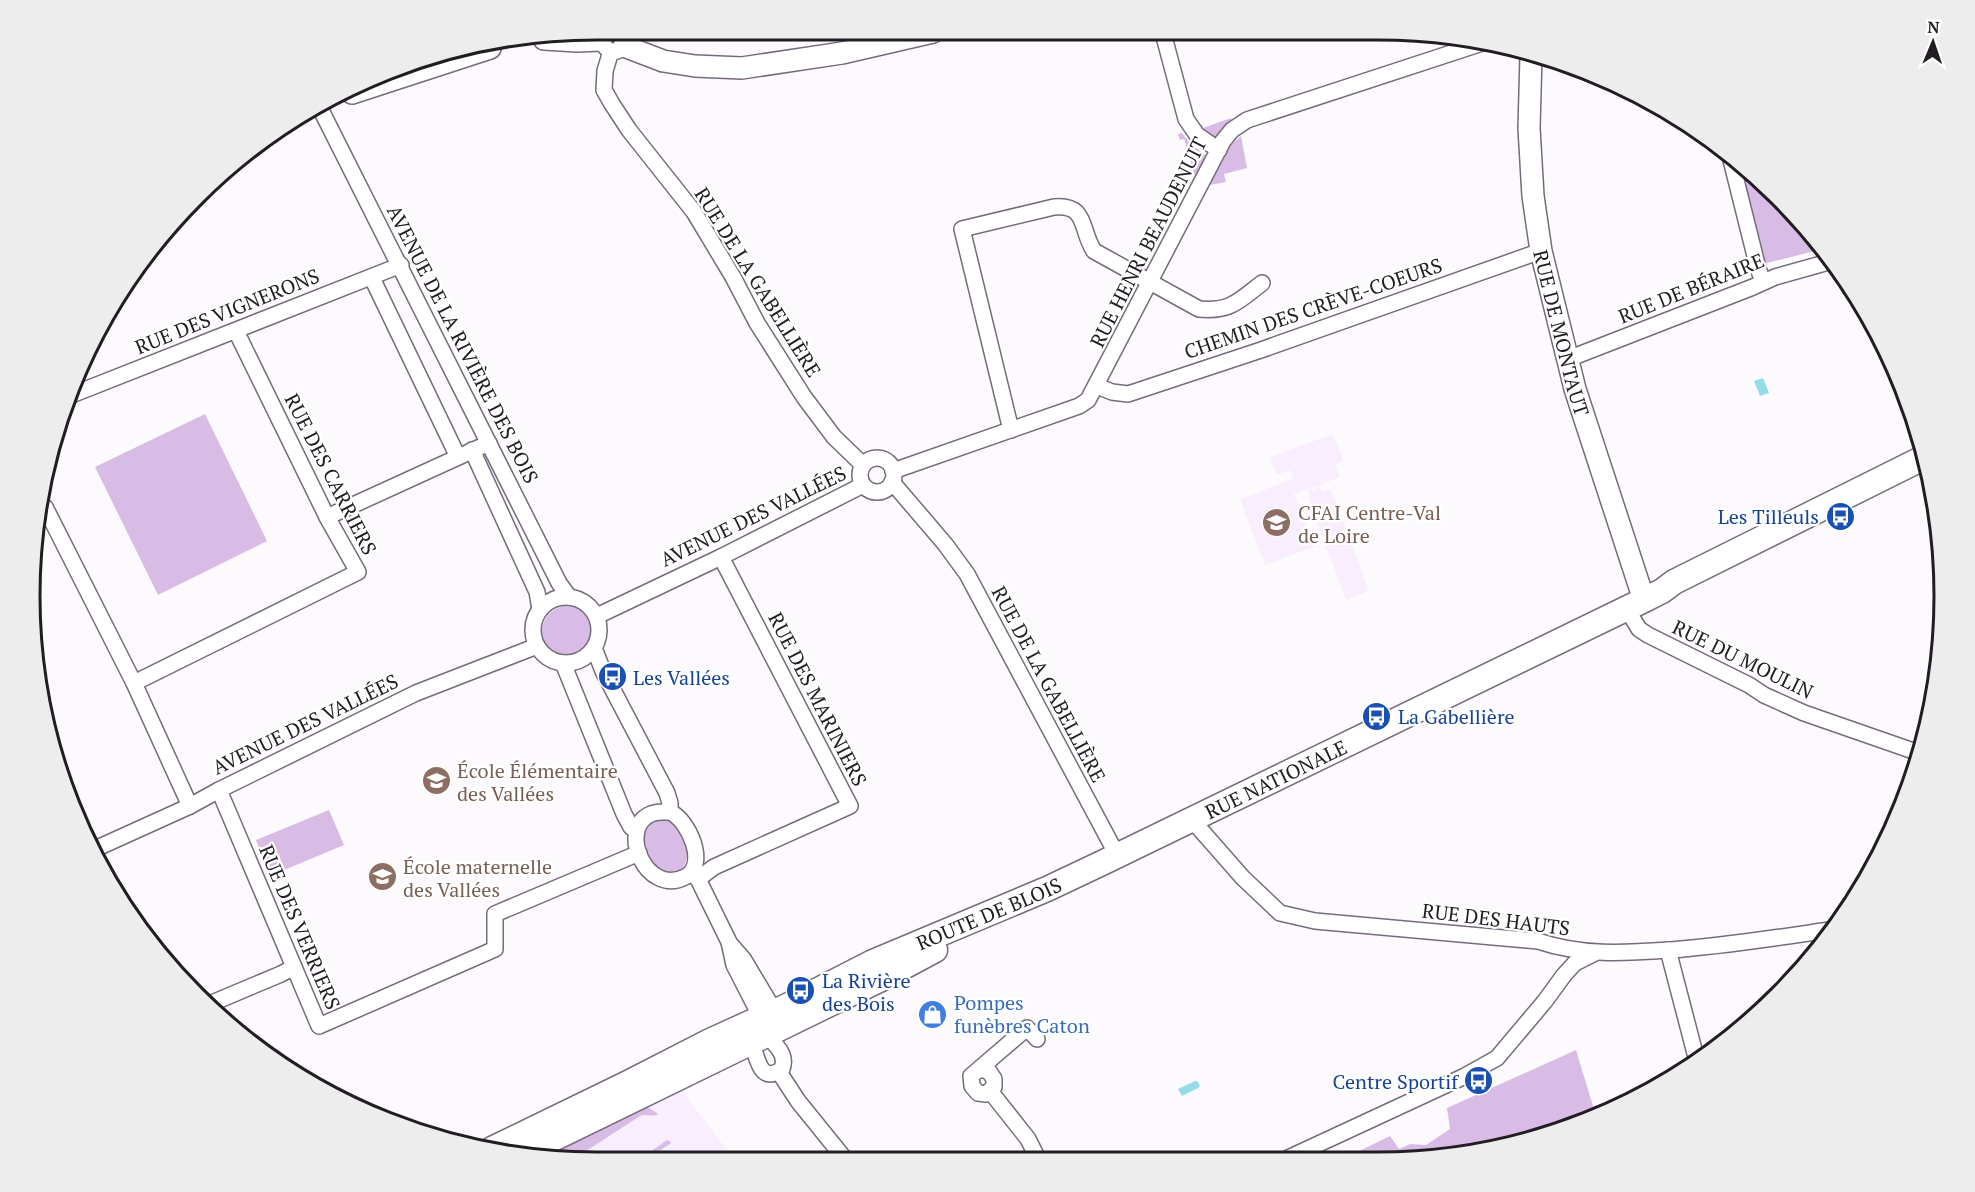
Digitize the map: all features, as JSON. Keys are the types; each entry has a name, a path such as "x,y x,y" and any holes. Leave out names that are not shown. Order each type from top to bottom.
{"main road":[{"name":"RUE NATIONALE","path":"1645,600 1674,582 1918,461"},
{"name":"RUE NATIONALE","path":"1047,889 1645,600 1677,588 1921,476"},
{"name":"ROUTE DE BLOIS","path":"533,1148 764,1026 873,962 1047,889"},
{"name":"ROUTE DE BLOIS","path":"504,1144 764,1026"}],"street":[{"name":"RUE DE LA GABELLIÈRE","path":"613,40 605,71 604,90 612,104 629,130 694,212 733,277 757,323 804,397 834,436 863,465"},
{"path":"615,40 663,61 695,66 742,68 842,53 898,40"},
{"path":"1166,40 1186,119 1197,135 1218,150"},
{"name":"RUE HENRI BEAUDENUIT","path":"892,477 1078,406 1088,400 1218,150 1232,130 1247,120 1468,48"},
{"path":"385,82 465,56"},
{"name":"RUE DE MONTAUT","path":"1532,62 1529,128 1533,196 1542,251 1575,389 1645,600"},
{"name":"AVENUE DE LA RIVIÈRE DES BOIS","path":"322,113 559,583 569,597 587,603 597,616"},
{"path":"1733,168 1763,282"},
{"path":"1011,430 963,230 1066,206 1076,211 1083,222 1089,244 1094,251 1199,309 1215,311 1237,303 1262,283"},
{"name":"CHEMIN DES CRÈVE-COEURS","path":"1097,386 1112,392 1128,394 1261,350 1542,251"},
{"name":"RUE DE BÉRAIRE","path":"1568,359 1775,277 1824,263"},
{"name":"RUE DES VIGNERONS","path":"80,392 401,265"},
{"name":"AVENUE DE LA RIVIÈRE DES BOIS","path":"372,278 537,592 540,609 533,628 537,646"},
{"name":"RUE DES CARRIERS","path":"134,683 358,572 327,518 236,331"},
{"path":"327,518 489,443"},
{"path":"872,459 880,459 891,466 892,477 885,490 874,492 863,485 860,473 863,465 872,459"},
{"name":"RUE DE LA GABELLIÈRE","path":"892,477 967,574 1117,855"},
{"name":"AVENUE DES VALLÉES","path":"597,616 721,557 863,485"},
{"path":"47,511 134,683 190,806"},
{"name":"RUE DES MARINIERS","path":"694,876 850,806 721,557"},
{"path":"540,609 558,597 569,597"},
{"name":"RUE DU MOULIN","path":"1645,600 1639,629 1648,635 1804,713 1913,751"},
{"path":"537,646 553,661 563,663 581,660 594,648 599,639 600,628 597,616"},
{"name":"AVENUE DES VALLÉES","path":"100,847 190,806 416,693 537,646"},
{"path":"594,648 603,671 666,794 670,803 669,812"},
{"path":"563,663 624,814 636,831"},
{"name":"RUE DES VERRIERS","path":"219,790 319,1026 495,949 495,914 639,853"},
{"path":"694,876 666,881 649,873 635,840 640,822 652,813 669,812 681,819 696,851 694,876 729,942 744,960 764,1026 782,1052 784,1060 779,1072 768,1074 760,1069 764,1026"},
{"name":"RUE DES HAUTS","path":"1192,820 1244,878 1280,913 1315,921 1538,941 1595,953 1635,953 1711,947 1823,930"},
{"path":"1668,950 1695,1053"},
{"path":"1301,1152 1463,1077 1497,1058 1575,963 1595,953"},
{"path":"216,1001 294,967"},
{"path":"1034,1152 1028,1139 990,1091 994,1087 994,1079 988,1070 978,1070 1027,1028 1037,1039"},
{"path":"779,1072 798,1101 839,1152"}],"shaded area":[{"path":"1231,118 1215,143 1198,125 1201,124 1203,128"},
{"path":"1182,133 1207,157 1196,180 1184,139 1180,140 1178,134"},
{"path":"1241,136 1247,168 1224,174 1226,182 1210,185 1231,145"},
{"path":"1748,181 1772,203 1814,251 1763,264 1742,182"},
{"path":"205,414 267,541 158,595 95,467"},
{"name":"CFAI Centre-Val de Loire","path":"1333,434 1343,461 1335,465 1340,477 1312,488 1313,491 1318,486 1323,492 1331,489 1369,591 1346,600 1307,489 1294,494 1314,547 1265,565 1240,499 1293,479 1290,470 1277,475 1270,457"},
{"path":"562,606 572,606 585,613 592,626 592,636 585,649 572,656 562,656 553,652 546,645 542,636 542,626 546,617 553,610"},
{"path":"329,810 344,845 270,876 256,840"},
{"path":"665,818 675,823 689,850 685,864 675,872 656,870 644,844 643,830 646,825 653,820"},
{"path":"1576,1050 1594,1108 1523,1133 1487,1141 1452,1147 1357,1152 1390,1136 1399,1149 1410,1144 1426,1145 1450,1129 1447,1108"},
{"path":"679,1087 728,1152 596,1152 550,1149"},
{"path":"646,1106 658,1114 640,1116 586,1151 554,1150"},
{"path":"667,1140 671,1142 657,1152 650,1152"}],"water":[{"path":"1763,378 1769,393 1760,396 1754,381"},
{"path":"1195,1081 1200,1086 1182,1096 1178,1089"}],"place":[{"name":"Les Tilleuls","path":"1840,516"},
{"name":"CFAI Centre-Val de Loire","path":"1277,523"},
{"name":"Les Vallées","path":"612,677"},
{"name":"La Gabellière","path":"1377,716"},
{"name":"École Élémentaire des Vallées","path":"436,781"},
{"name":"École maternelle des Vallées","path":"382,877"},
{"name":"La Rivière des Bois","path":"801,991"},
{"name":"Pompes funèbres Caton","path":"933,1014"},
{"name":"Centre Sportif","path":"1479,1081"}]}
